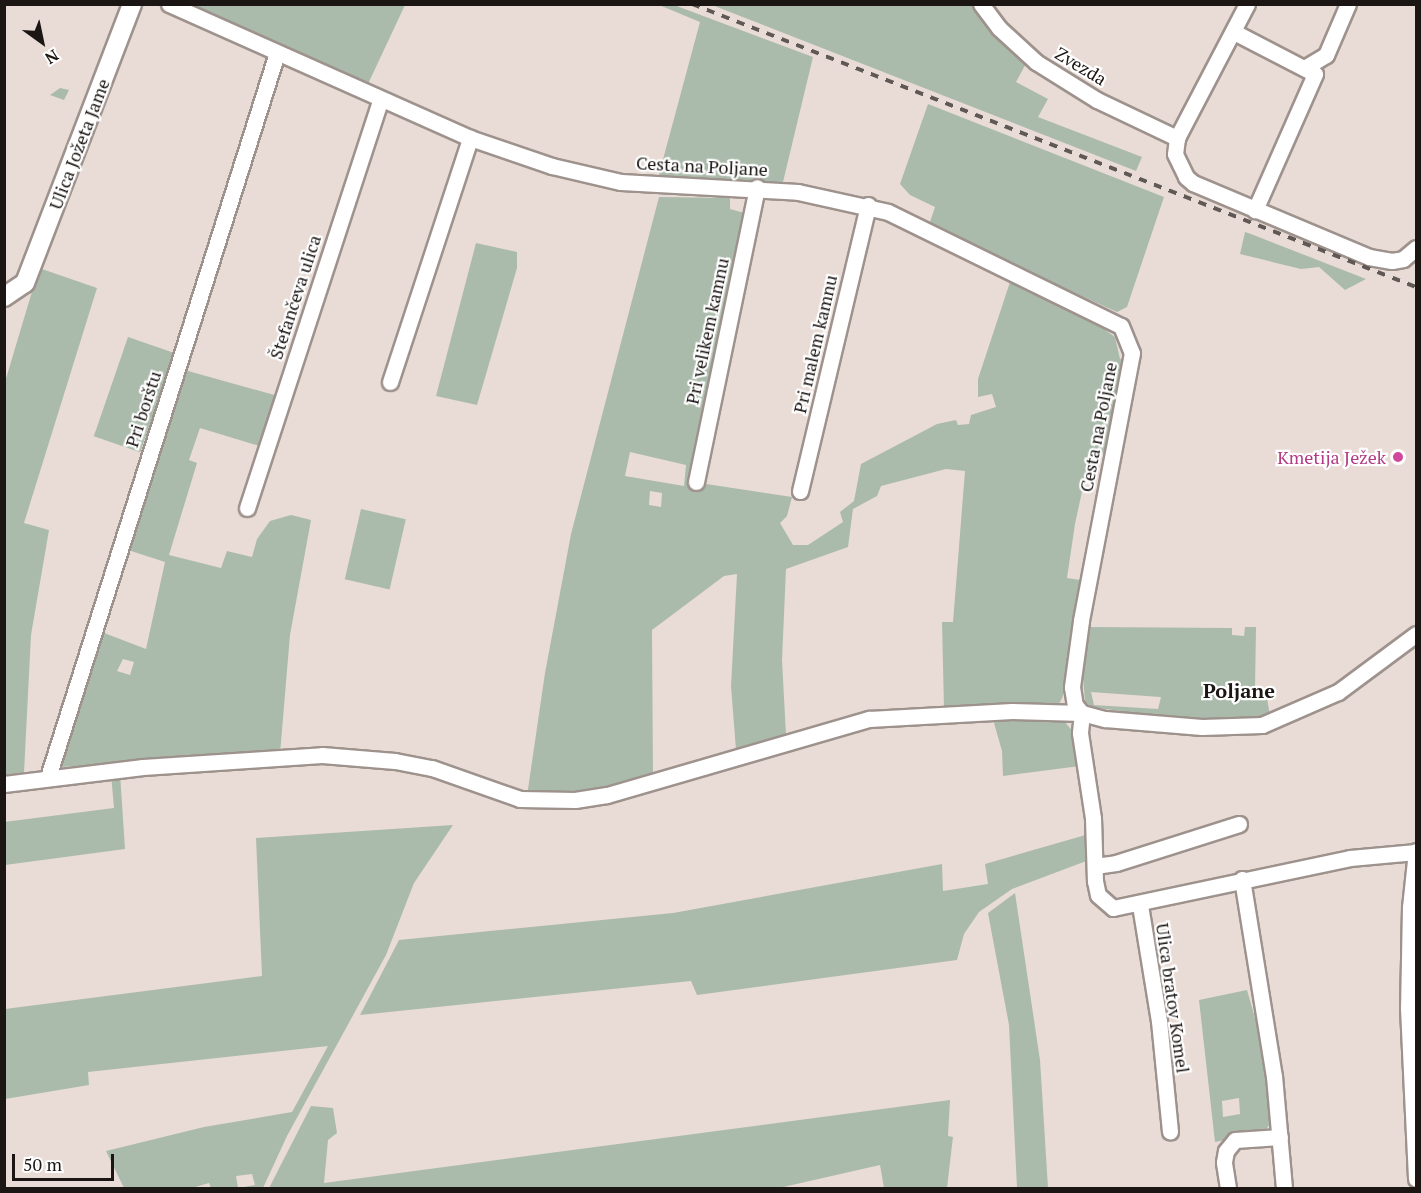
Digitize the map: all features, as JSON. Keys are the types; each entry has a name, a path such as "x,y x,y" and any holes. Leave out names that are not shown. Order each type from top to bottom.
{"street":[{"name":"Ulica Jožeta Jame","path":"4,297 25,283 132,4"},
{"name":"Cesta na Poljane","path":"169,4 470,138 552,166 621,182 757,187 868,206 928,229 1110,318 1128,337 1132,353 1072,687 1075,705 1082,713"},
{"name":"Zvezda","path":"981,4 999,28 1036,62 1097,100 1177,138"},
{"path":"1247,4 1177,138 1175,154 1193,183 1369,257 1392,261 1416,248"},
{"path":"1306,67 1326,55 1348,4"},
{"path":"1234,32 1306,67 1315,74 1315,80 1255,210"},
{"name":"Pri borštu","path":"48,777 277,53"},
{"name":"Štefančeva ulica","path":"247,508 381,99"},
{"path":"390,382 470,138"},
{"name":"Pri velikem kamnu","path":"696,482 757,187"},
{"name":"Pri malem kamnu","path":"800,491 868,206"},
{"path":"4,784 142,766 322,755 395,761 432,768 520,799 575,800 607,795 869,718 1012,711 1082,713 1105,720 1202,727 1262,725 1338,692 1416,634"},
{"path":"1082,713 1080,733 1093,818 1098,895 1104,904 1118,908 1140,905"},
{"path":"1095,866 1116,863 1239,824"},
{"name":"Ulica bratov Komel","path":"1170,1131 1160,1021 1140,905 1242,879 1350,858 1416,852 1410,907 1416,1179"},
{"path":"1242,879 1280,1137 1284,1188"},
{"path":"1228,1188 1224,1162 1226,1151 1235,1140 1280,1137"}],"green space":[{"path":"194,4 405,5 368,84 193,8"},
{"path":"659,5 674,5 813,57 783,182 658,178 700,22"},
{"path":"712,5 974,5 1028,60 1016,82 1048,99 1038,117 1142,157 1136,171"},
{"path":"60,88 69,90 64,100 50,95"},
{"path":"928,104 1164,197 1127,307 1117,312 1024,270 930,222 935,207 910,195 900,184"},
{"path":"659,197 730,198 730,209 748,214 693,482 792,497 787,516 780,523 793,545 808,545 843,522 840,512 854,501 861,464 937,424 956,420 958,425 969,424 971,415 996,407 992,394 978,397 978,379 1010,282 1094,322 1115,337 1120,359 1124,360 1107,454 1091,450 1075,524 1067,578 1080,580 1063,696 1058,706 944,709 942,622 953,622 965,471 946,469 881,486 877,496 853,509 848,547 786,569 782,660 786,735 736,750 731,686 737,574 724,576 652,630 653,776 596,792 527,796 545,673 571,534","holes":["630,452 686,465 684,486 625,476","650,491 662,493 661,507 649,505"]},
{"path":"1245,232 1366,279 1345,290 1319,267 1301,269 1240,254"},
{"path":"476,243 517,252 517,268 477,405 436,396"},
{"path":"39,268 97,288 24,523 49,530 31,635 24,773 5,776 5,382"},
{"path":"128,337 174,353 140,452 94,436"},
{"path":"181,369 278,396 263,447 200,428 189,460 197,463 169,555 221,568 227,551 252,557 257,539 270,521 291,515 311,520 290,635 280,754 61,767 58,762 99,631 146,649 165,562 125,549","holes":["123,659 134,662 130,675 117,671"]},
{"path":"361,509 406,519 390,590 345,579"},
{"path":"1089,627 1232,628 1232,635 1244,636 1245,627 1256,627 1255,690 1266,692 1270,716 1208,723 1091,707 1085,701 1083,678","holes":["1091,692 1161,697 1158,709 1094,705"]},
{"path":"992,716 1064,721 1074,733 1080,766 1003,776 1002,751"},
{"path":"120,773 125,849 5,865 4,822 114,808 111,774"},
{"path":"453,825 414,883 386,955 287,1136 263,1188 238,1188 211,1188 209,1183 192,1188 124,1188 106,1151 204,1127 292,1112 328,1046 88,1072 89,1085 5,1099 5,1009 262,976 256,838","holes":["252,1174 255,1185 238,1188 236,1176"]},
{"path":"1089,834 1089,860 1012,889 979,912 964,934 957,960 697,995 691,981 360,1015 399,940 673,913 942,864 943,891 988,884 985,864"},
{"path":"1015,893 1040,1060 1048,1188 1017,1188 1009,1025 988,913"},
{"path":"1247,990 1265,1053 1273,1120 1264,1132 1215,1142 1199,1000","holes":["1239,1098 1240,1114 1223,1117 1222,1101"]},
{"path":"950,1100 948,1136 953,1137 947,1188 884,1188 880,1165 779,1188 269,1188 311,1106 333,1108 337,1133 328,1140 324,1183"}],"railway":[{"path":"692,4 1416,287"}],"place":[{"name":"Kmetija Ježek","path":"1398,457"}],"district":[{"name":"Poljane","path":"1239,690"}]}
